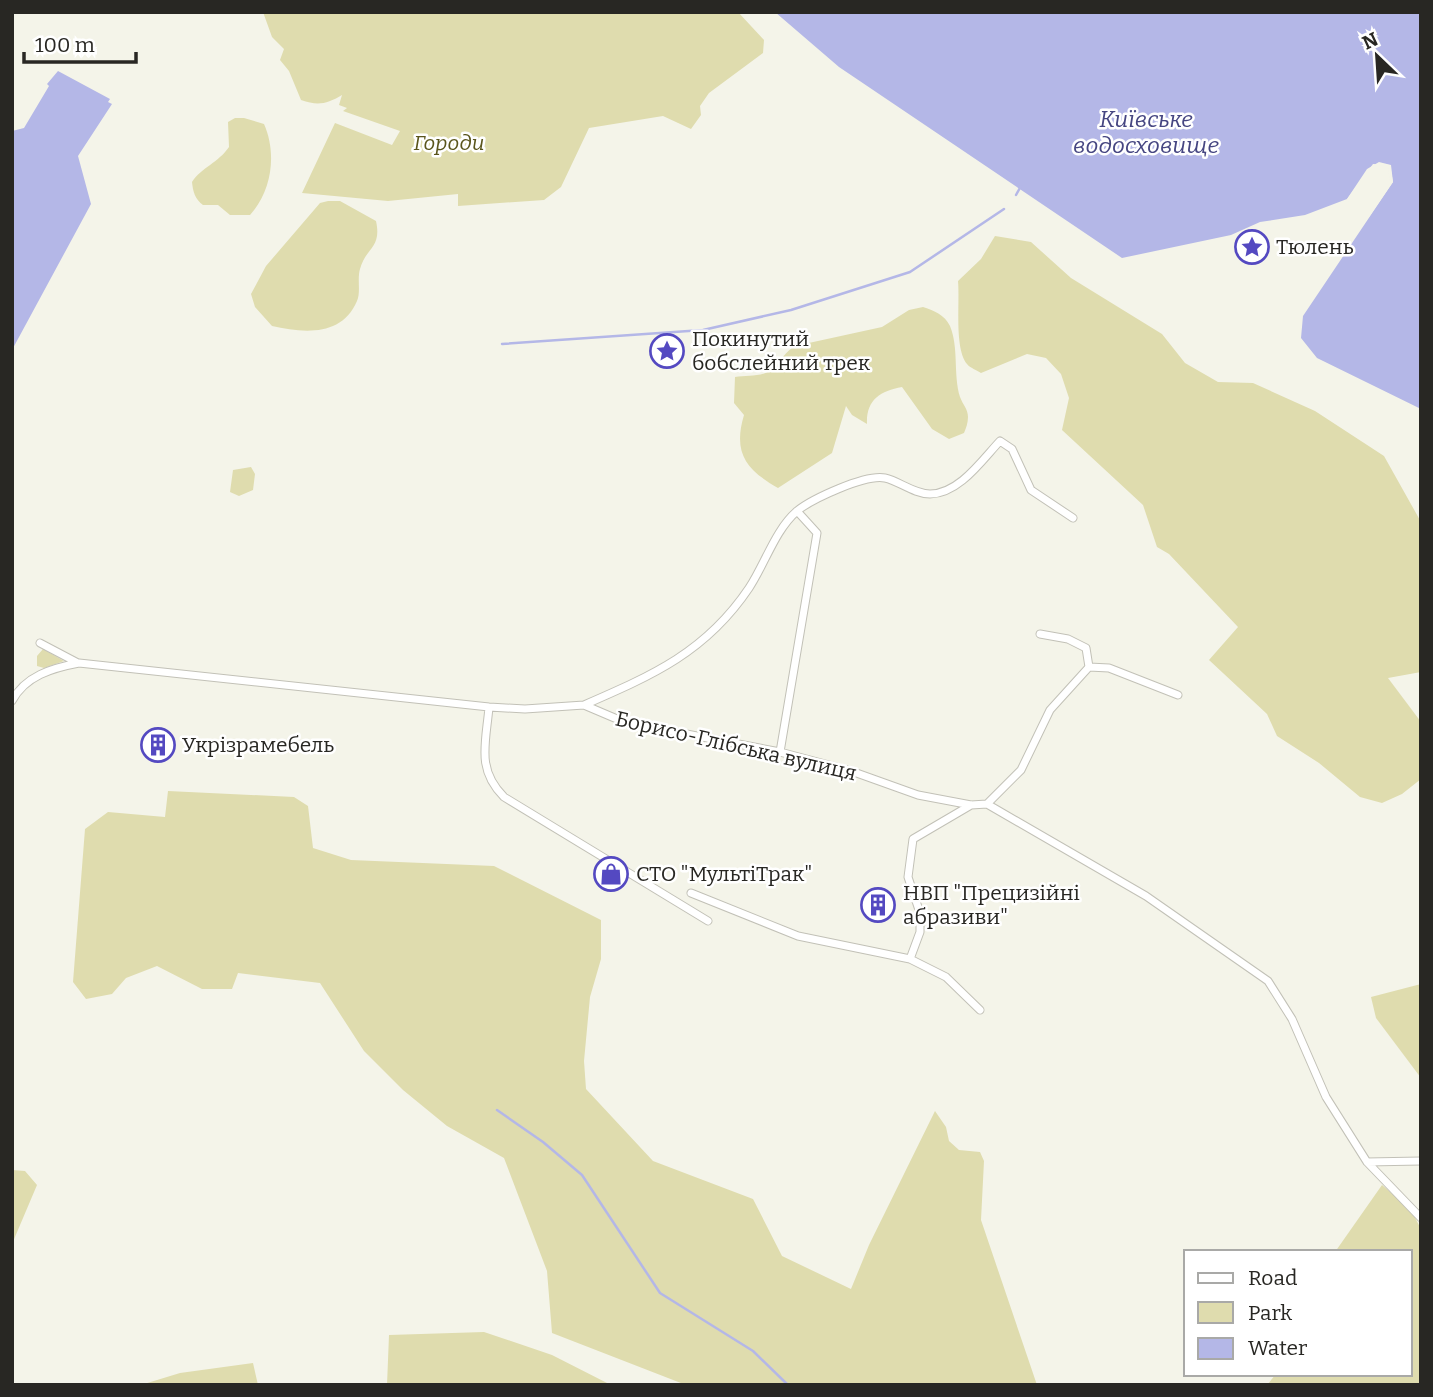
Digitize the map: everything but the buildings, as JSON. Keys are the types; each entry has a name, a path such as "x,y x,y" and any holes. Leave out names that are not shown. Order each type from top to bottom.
{"street":[{"path":"584,705 666,668 700,644 732,613 797,511 839,488 883,477 930,494 950,488 968,476 1000,441 1012,449 1031,490 1073,518"},
{"path":"780,752 817,533 797,511"},
{"path":"1040,634 1068,639 1086,648 1089,667"},
{"name":"Борисо-Глібська вулиця","path":"40,643 79,663 489,707 525,709 584,705 624,722 780,752 852,771 918,795 971,805 987,804 1013,816 1146,896 1268,981 1292,1019 1326,1097 1367,1162 1421,1218"},
{"name":"Борисо-Глібська вулиця","path":"12,701 18,689 34,678 79,663"},
{"path":"1089,667 1109,668 1178,695"},
{"path":"987,804 1021,770 1050,710 1089,667"},
{"path":"489,707 484,766 489,783 708,921"},
{"path":"910,959 920,932 920,913 908,877 913,839 971,805"},
{"path":"691,893 799,936 910,959 946,977 980,1010"},
{"path":"1367,1162 1421,1161"}],"green space":[{"name":"Городи","path":"263,12 738,12 764,40 763,53 709,93 700,106 701,115 691,129 663,116 589,128 561,187 544,200 458,206 458,194 388,201 302,193 335,123 392,145 400,131 343,111 347,108 339,105 342,95 322,103 301,100 289,71 280,60 284,49 272,37"},
{"path":"235,118 264,124 270,147 268,183 250,215 230,215 218,205 203,205 196,198 192,186 200,172 229,147 228,122"},
{"path":"340,201 376,221 377,237 360,269 357,301 350,313 332,327 309,331 272,326 255,307 251,294 266,266 320,203"},
{"path":"995,236 1031,242 1071,278 1162,334 1185,363 1218,382 1253,383 1315,411 1384,456 1421,522 1421,672 1388,678 1421,722 1421,779 1402,794 1382,803 1360,797 1319,763 1277,736 1267,714 1209,660 1238,627 1169,554 1157,547 1143,505 1062,430 1069,398 1061,374 1046,358 1027,354 981,373 967,364 960,347 958,281 981,259"},
{"path":"923,307 942,316 953,334 958,388 968,414 964,433 949,439 932,429 902,387 887,391 876,398 869,409 867,424 852,415 846,406 832,453 778,488 757,474 744,458 741,449 744,415 734,403 735,377 771,371 795,346 882,327 909,310"},
{"path":"251,467 255,474 253,490 239,496 230,492 233,470"},
{"path":"43,649 64,661 44,668 37,666 37,656"},
{"path":"168,791 294,797 308,806 313,848 351,860 494,866 601,920 601,959 590,997 584,1061 586,1089 653,1161 753,1199 782,1256 851,1289 869,1245 935,1111 946,1127 949,1141 959,1150 980,1152 984,1161 981,1220 1037,1385 686,1385 552,1333 547,1271 504,1158 447,1126 403,1090 364,1051 320,983 238,973 232,989 202,989 157,966 126,978 112,994 86,999 73,982 85,829 108,812 165,817"},
{"path":"1421,984 1421,1078 1376,1018 1371,997"},
{"path":"12,1170 25,1171 37,1185 12,1244"},
{"path":"1382,1185 1411,1210 1421,1229 1421,1385 1267,1385 1274,1376 1412,1376 1412,1250 1336,1250"},
{"path":"484,1332 552,1355 611,1385 387,1385 389,1335"},
{"path":"253,1363 258,1385 144,1384 180,1373"}],"water":[{"name":"Київське водосховище","path":"775,12 1421,12 1421,409 1317,358 1301,338 1303,316 1393,182 1390,165 1373,164 1347,199 1305,215 1260,222 1231,235 1122,258 839,67"},
{"path":"58,71 110,99 108,102 112,104 78,156 91,204 12,350 12,131 24,128 49,86 47,84"}],"pier":[{"path":"1379,162 1391,165 1393,182 1369,217 1366,215 1390,180 1388,168 1375,168 1349,202 1347,199 1367,169"}],"waterway":[{"path":"1016,195 1021,186"},
{"path":"502,344 703,330 791,310 910,272 1004,209"},
{"path":"497,1110 543,1142 582,1175 660,1293 753,1351 788,1385"}],"place":[{"name":"Тюлень","path":"1252,247"},
{"name":"Покинутий бобслейний трек","path":"667,351"},
{"name":"Укрізрамебель","path":"158,745"},
{"name":"СТО \"МультіТрак\"","path":"611,874"},
{"name":"НВП \"Прецизійні абразиви\"","path":"878,905"}]}
